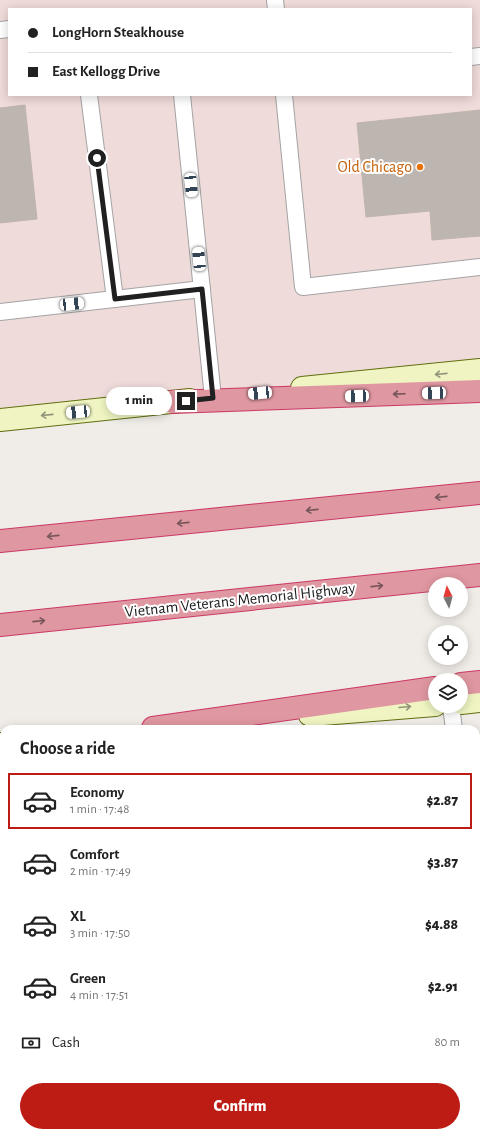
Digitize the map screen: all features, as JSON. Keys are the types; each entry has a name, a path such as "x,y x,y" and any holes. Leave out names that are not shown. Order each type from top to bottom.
{"highway":[{"path":"172,402 480,392"},
{"path":"0,541 480,493"},
{"name":"Vietnam Veterans Memorial Highway","path":"0,625 480,575"},
{"path":"468,683 480,682"},
{"path":"170,725 428,689"}],"main road":[{"path":"0,420 480,370"},
{"path":"468,702 480,701"},
{"path":"185,725 428,706"}],"lane":[{"path":"89,96 115,299"},
{"path":"182,96 213,398"},
{"path":"284,96 303,287 480,267"},
{"path":"0,312 202,289"},
{"path":"453,713 454,725"}],"shaded area":[{"path":"0,0 480,0 480,369 0,420"}],"building":[{"path":"25,105 37,219 0,223 0,108"},
{"name":"Old Chicago","path":"480,110 480,236 432,240 430,211 366,217 357,123"}],"place":[{"name":"Old Chicago","path":"420,167"}],"route":[{"path":"97,158 115,299 202,289 213,398 186,401"}]}
